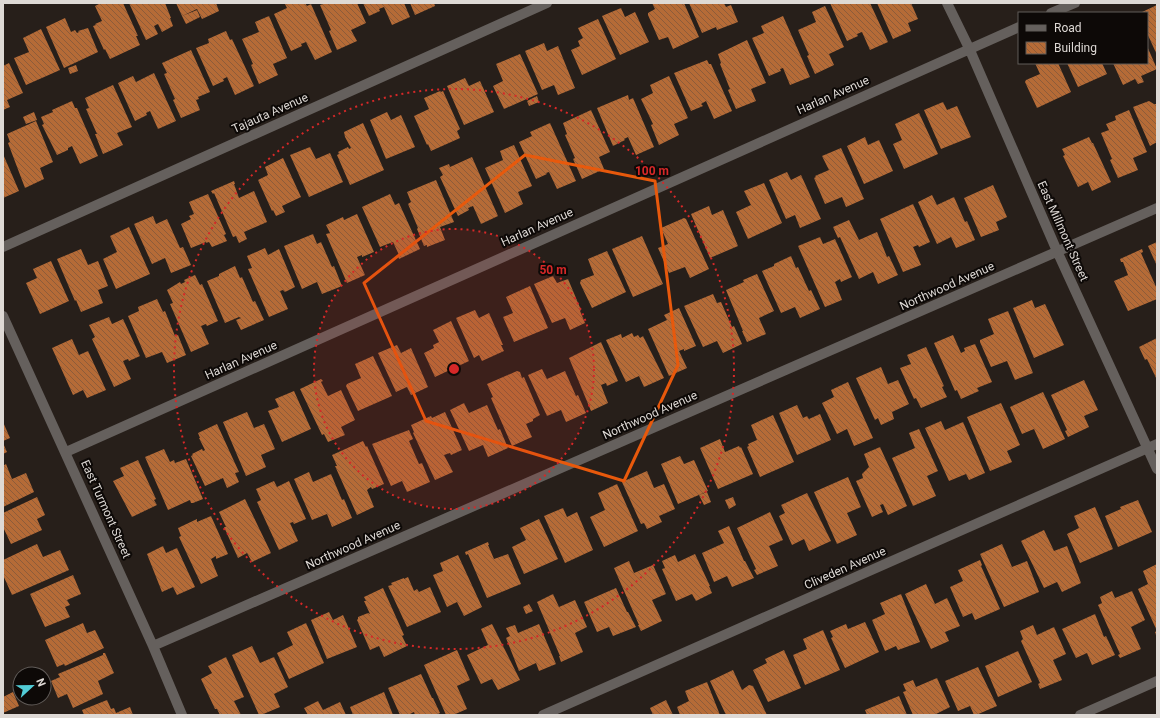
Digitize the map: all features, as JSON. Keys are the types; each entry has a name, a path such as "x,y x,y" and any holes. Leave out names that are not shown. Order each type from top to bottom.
{"street":[{"name":"Tajauta Avenue","path":"3,247 547,3"},
{"name":"East Millmont Street","path":"947,3 969,48 1058,252 1152,446 1157,469"},
{"path":"1054,12 1075,3"},
{"name":"Harlan Avenue","path":"66,452 1018,27"},
{"name":"Northwood Avenue","path":"153,646 1157,208"},
{"name":"East Turmont Street","path":"3,316 66,452 153,646 182,715"},
{"name":"Cliveden Avenue","path":"543,715 1152,446"},
{"path":"1080,715 1157,681"}],"highlighted area":[{"path":"525,155 655,181 678,365 624,481 426,421 364,283"}],"building":[{"path":"101,3 123,3 138,36 136,36 140,45 110,59 105,49 104,50 93,26 102,21 95,6"},
{"path":"129,3 165,3 173,26 162,32 158,24 154,26 158,34 146,40"},
{"path":"176,3 216,3 219,11 202,19 197,9 182,16"},
{"path":"305,3 307,6 311,4 332,52 315,60 306,42 301,44 302,46 291,51 274,14 287,8 285,4"},
{"path":"322,3 357,3 366,23 351,30 357,41 337,50 329,31 331,30 320,5 323,4"},
{"path":"363,3 404,3 410,17 392,25 384,7 379,9 380,11 369,16"},
{"path":"410,3 434,3 435,6 415,15"},
{"path":"652,3 684,3 699,37 673,49 668,37 659,40 648,15 648,13 655,9"},
{"path":"689,3 724,3 726,7 731,5 738,22 717,30 716,27 702,33"},
{"path":"830,3 870,3 888,42 870,50 862,32 857,34 858,36 847,41"},
{"path":"877,3 911,3 918,19 908,23 911,31 893,39"},
{"path":"1157,5 1157,55 1148,35 1148,12 1142,12"},
{"path":"825,6 844,47 829,54 834,65 815,74 807,56 809,55 798,30 816,22 812,12"},
{"path":"621,8 625,17 635,12 649,42 620,55 602,16"},
{"path":"197,10 200,17 186,24 182,16"},
{"path":"269,16 287,58 273,64 278,75 259,84 251,65 253,64 242,39 259,32 255,22"},
{"path":"783,16 810,77 790,85 783,68 780,69 781,71 769,76 752,38 764,33 761,26"},
{"path":"65,18 71,32 75,30 77,33 79,32 78,31 88,28 98,52 64,68 46,27"},
{"path":"598,19 616,59 582,75 571,50 580,46 578,41 583,38 578,28"},
{"path":"41,29 60,70 26,85 14,58 29,52 23,38"},
{"path":"226,31 230,40 232,39 254,86 235,95 227,77 223,79 224,81 213,86 196,48 209,43 208,39"},
{"path":"747,40 766,83 751,89 756,101 736,109 728,90 730,89 720,64 718,54"},
{"path":"544,43 547,51 558,46 575,88 558,95 554,85 542,90 525,51"},
{"path":"1148,48 1157,69 1141,76 1144,82 1138,84 1135,79 1123,85 1113,64 1148,64"},
{"path":"191,50 210,92 198,97 199,99 196,100 200,110 181,118 173,100 175,99 164,74 167,73 162,63"},
{"path":"520,54 538,94 504,109 493,86 503,81 496,64"},
{"path":"707,60 709,64 711,64 732,111 714,119 706,101 701,104 703,106 691,111 674,73"},
{"path":"9,63 23,93 7,100 10,107 3,110 3,66"},
{"path":"1035,64 1058,64 1071,92 1037,108 1025,82 1026,80 1040,74"},
{"path":"1067,64 1102,64 1107,74 1078,87"},
{"path":"76,65 78,71 70,74 68,68"},
{"path":"154,73 176,121 158,129 150,111 146,113 147,115 135,121 118,83 133,76 136,82"},
{"path":"669,76 688,118 674,124 679,135 659,145 651,125 653,124 641,99 653,93 650,85"},
{"path":"465,78 469,86 480,81 494,112 464,125 447,86"},
{"path":"113,85 132,127 117,133 123,145 103,154 95,134 97,134 86,109 89,108 85,98"},
{"path":"443,91 460,129 457,131 460,138 431,151 414,116 429,109 424,98"},
{"path":"628,95 629,100 633,98 654,147 636,155 628,137 613,146 597,108"},
{"path":"537,96 539,102 529,106 527,101"},
{"path":"72,101 75,108 77,108 98,156 80,164 72,146 68,148 68,150 57,155 42,125 44,124 41,117"},
{"path":"1149,101 1157,104 1157,142 1150,146 1133,107"},
{"path":"943,102 947,110 957,106 971,137 941,149 924,110"},
{"path":"591,110 610,152 599,157 604,169 582,179 573,159 575,158 565,135 567,134 563,123"},
{"path":"1129,110 1147,152 1133,158 1138,170 1118,178 1101,133 1109,130 1106,124 1116,120 1115,116"},
{"path":"34,112 37,120 26,124 23,117"},
{"path":"387,112 391,120 401,115 415,147 386,159 370,120"},
{"path":"919,113 938,154 904,169 893,144 902,140 895,124"},
{"path":"36,121 53,162 40,168 44,179 25,188 8,143 10,142 7,134"},
{"path":"363,123 384,170 350,185 337,155 339,154 338,152 348,147 349,149 351,148 344,132"},
{"path":"550,123 576,181 557,189 549,172 536,179 519,142 532,136 530,132"},
{"path":"865,137 868,145 879,140 893,171 864,184 847,146"},
{"path":"1089,137 1111,182 1092,191 1088,182 1078,187 1063,156 1065,155 1062,149"},
{"path":"514,145 532,186 518,192 523,204 505,213 485,168 503,160 500,151"},
{"path":"310,147 316,159 330,153 343,182 309,197 290,155"},
{"path":"841,148 864,199 846,207 842,197 825,204 814,178 816,177 815,176 829,170 822,156"},
{"path":"3,154 19,191 3,198"},
{"path":"472,157 498,216 481,224 473,206 458,216 440,177 443,175 439,168 449,164 450,167"},
{"path":"283,158 301,197 282,206 285,212 276,216 273,210 272,211 258,180 268,175 265,167"},
{"path":"787,172 791,180 801,175 821,219 800,228 795,215 786,219 769,180"},
{"path":"436,180 454,222 440,227 445,240 427,247 427,245 424,246 417,229 418,228 408,204 411,202 407,192"},
{"path":"234,181 239,198 254,191 267,222 244,232 247,239 239,243 236,236 233,237 214,193 213,194 211,191"},
{"path":"764,183 782,223 748,239 736,212 751,205 744,191"},
{"path":"993,185 1007,217 996,222 999,230 981,237 964,198"},
{"path":"208,194 226,234 224,235 227,241 212,247 209,242 206,242 191,248 181,224 191,219 189,216 194,214 189,202"},
{"path":"390,194 395,205 399,203 420,249 399,259 399,255 393,242 380,247 362,207"},
{"path":"932,195 937,205 954,197 975,240 956,248 951,237 937,244 918,202"},
{"path":"913,204 930,242 919,247 918,245 913,247 921,265 903,272 880,219"},
{"path":"709,206 712,215 723,210 738,246 710,258 691,214"},
{"path":"357,214 374,252 362,257 362,255 357,257 365,275 347,283 326,234 330,233 326,225 343,217 344,220"},
{"path":"153,216 156,224 167,219 180,248 183,247 191,265 171,273 165,258 152,264 134,224"},
{"path":"684,218 686,219 709,269 690,278 685,267 669,273 658,248 668,244 661,228"},
{"path":"849,220 859,240 877,232 887,257 889,256 898,275 878,284 873,272 859,279 840,237 838,238 833,227"},
{"path":"129,227 150,274 116,289 103,259 117,252 110,236"},
{"path":"313,234 317,244 321,242 332,267 334,266 342,286 322,294 317,282 302,289 284,246"},
{"path":"642,236 663,284 633,297 612,249"},
{"path":"820,237 823,244 835,239 852,277 841,282 840,279 835,282 842,300 825,307 798,246"},
{"path":"1157,242 1157,266 1148,246"},
{"path":"265,248 268,255 279,249 295,287 285,292 283,290 280,291 288,309 269,317 248,269 252,268 247,256"},
{"path":"81,249 88,265 98,261 108,286 98,290 103,303 81,312 57,259"},
{"path":"1142,249 1143,252 1141,253 1157,289 1157,299 1128,311 1114,281 1128,275 1123,262 1121,262 1120,259"},
{"path":"607,251 626,292 592,308 580,283 581,280 594,275 588,259"},
{"path":"791,256 796,268 798,267 809,291 811,290 820,309 800,318 795,307 781,313 762,271"},
{"path":"51,261 69,301 40,314 26,283 37,278 33,269"},
{"path":"235,266 240,278 242,277 253,302 255,301 264,320 241,330 236,320 241,318 239,317 225,323 207,281 219,276 219,274"},
{"path":"757,274 774,311 759,318 766,334 747,342 726,290"},
{"path":"195,275 200,285 202,284 218,321 207,326 206,324 201,326 209,344 191,352 170,304 173,303 167,290 180,282 181,284 185,282 184,280"},
{"path":"553,276 557,283 568,279 585,323 570,330 565,318 552,323 534,284"},
{"path":"530,286 548,328 514,342 503,317 513,313 506,297"},
{"path":"713,294 717,303 721,302 732,327 734,326 742,344 723,353 717,341 703,347 684,306"},
{"path":"157,299 163,312 165,311 175,336 178,335 186,355 167,363 162,352 146,358 128,316 139,311 138,307"},
{"path":"1032,300 1035,308 1045,304 1064,345 1034,358 1013,308"},
{"path":"679,308 696,346 684,351 684,349 679,351 687,368 669,376 648,329 667,320 664,315"},
{"path":"475,310 479,318 489,313 503,345 501,345 504,351 482,361 479,355 474,358 456,318"},
{"path":"1008,311 1033,373 1015,380 1007,361 991,367 980,342 980,340 994,334 988,319"},
{"path":"109,317 112,324 123,319 140,356 129,361 128,359 123,361 131,379 114,387 92,339 95,337 89,325"},
{"path":"451,321 469,361 435,377 424,353 434,348 433,345 439,342 433,330"},
{"path":"632,333 634,337 638,335 640,338 643,336 664,378 644,387 639,376 626,382 606,340 621,334 622,338"},
{"path":"953,335 961,353 965,351 964,348 975,344 992,382 977,388 979,391 961,399 957,390 955,391 934,343"},
{"path":"1157,338 1157,380 1147,359 1145,360 1139,347"},
{"path":"72,339 79,355 88,351 106,390 87,398 83,390 73,395 52,348"},
{"path":"601,342 618,381 607,386 606,383 601,385 608,403 591,411 569,358"},
{"path":"397,345 401,353 411,348 428,387 411,395 407,387 396,392 378,353"},
{"path":"926,347 944,386 942,387 947,397 921,408 916,398 914,399 900,368 911,364 907,355"},
{"path":"373,356 392,396 358,411 346,386 347,384 361,378 355,364"},
{"path":"881,367 888,384 898,380 909,404 892,412 894,419 881,425 878,418 875,420 856,378"},
{"path":"542,369 547,379 565,371 576,396 578,395 586,413 566,422 561,410 547,416 528,375"},
{"path":"517,371 520,372 522,378 524,377 540,415 533,419 533,421 526,424 532,437 512,446 491,398 493,397 487,384"},
{"path":"321,379 328,396 341,390 355,420 341,427 345,435 328,442 324,434 322,435 300,389"},
{"path":"1084,380 1098,410 1084,416 1089,427 1068,437 1065,431 1067,430 1051,395"},
{"path":"848,382 873,438 854,446 847,429 837,434 822,403 834,397 831,390"},
{"path":"294,391 311,429 282,442 268,411 279,407 275,399"},
{"path":"1043,392 1065,439 1043,449 1034,429 1022,434 1010,407"},
{"path":"464,403 469,413 487,405 508,448 488,457 483,445 469,451 450,410"},
{"path":"1001,403 1020,445 1007,451 1012,462 990,471 967,417"},
{"path":"797,405 803,418 807,416 809,419 820,414 831,440 797,455 779,413"},
{"path":"247,412 254,428 264,424 275,449 261,455 266,467 246,476 223,422"},
{"path":"445,412 462,450 451,455 450,453 444,455 453,472 435,480 413,433 414,432 411,425 431,416 432,418"},
{"path":"773,415 794,462 760,477 747,447 749,446 748,444 757,440 751,425"},
{"path":"941,421 945,430 963,422 985,473 969,480 966,474 949,481 925,428"},
{"path":"3,422 10,438 3,441"},
{"path":"217,424 239,472 235,473 239,482 227,488 223,478 205,486 191,456 202,449 203,451 205,450 198,433"},
{"path":"919,429 938,471 927,476 936,496 913,506 892,458 915,448 909,433"},
{"path":"409,430 413,439 409,441 419,464 422,463 430,482 407,492 402,481 391,486 372,444"},
{"path":"720,439 725,452 739,446 740,448 741,447 753,474 718,489 700,448"},
{"path":"363,441 366,447 367,446 384,484 372,489 371,487 367,490 374,507 357,515 335,466 337,466 332,455"},
{"path":"3,443 7,452 3,454"},
{"path":"880,447 907,506 888,515 883,504 880,505 883,512 872,517 856,481 863,478 862,474 869,467 864,454"},
{"path":"164,449 170,462 174,460 175,463 186,459 203,499 193,503 191,503 190,500 168,510 145,457"},
{"path":"680,456 684,464 694,460 708,491 678,504 661,464"},
{"path":"138,460 156,499 154,500 157,505 132,517 113,481 124,476 120,468"},
{"path":"6,464 12,479 26,473 34,492 3,507 3,466"},
{"path":"647,471 654,488 664,484 675,509 659,516 662,522 647,529 644,523 641,524 622,482"},
{"path":"309,472 313,482 331,474 342,500 344,499 352,518 332,527 327,514 312,520 294,479"},
{"path":"848,477 861,507 847,513 857,535 837,544 814,492"},
{"path":"274,481 277,487 289,481 306,519 294,524 293,522 290,523 298,541 279,550 257,502 261,500 256,489"},
{"path":"617,484 638,531 604,547 590,517 605,510 598,493"},
{"path":"707,492 711,502 704,505 699,495"},
{"path":"807,493 831,541 809,551 804,539 792,545 779,516 785,513 781,505"},
{"path":"37,497 45,515 37,519 42,530 11,544 3,527 3,513"},
{"path":"733,497 736,505 729,509 725,500"},
{"path":"245,499 271,553 252,562 247,553 238,558 219,512"},
{"path":"1138,500 1152,532 1118,547 1105,516 1121,509 1120,507"},
{"path":"1095,507 1113,549 1080,563 1067,534 1079,528 1074,516"},
{"path":"563,508 567,517 577,512 593,550 565,563 544,516"},
{"path":"770,512 783,540 769,546 778,566 757,575 754,570 756,569 737,528"},
{"path":"211,516 228,554 216,559 216,556 211,559 218,576 201,584 179,537 181,536 178,528 197,519 197,522"},
{"path":"539,519 558,559 524,574 512,547 526,540 520,528"},
{"path":"729,526 744,561 754,578 732,587 727,576 714,582 702,553 724,543 718,531"},
{"path":"1044,530 1054,551 1067,546 1081,583 1062,592 1057,582 1044,588 1021,541"},
{"path":"488,542 494,559 508,554 521,584 487,598 468,554 466,555 465,552"},
{"path":"37,544 43,557 60,550 69,570 12,595 3,575 3,560"},
{"path":"1002,544 1012,567 1027,561 1039,592 1004,607 980,554"},
{"path":"163,546 166,553 177,548 195,587 177,595 173,587 162,592 147,554"},
{"path":"695,554 712,593 696,601 692,594 676,601 662,569 665,568 662,561 675,555 678,562"},
{"path":"458,555 482,607 464,616 457,602 447,607 433,575 443,571 440,563"},
{"path":"980,560 981,566 1000,609 975,620 972,613 963,617 950,587 963,581 958,570"},
{"path":"629,561 634,573 653,565 666,594 652,600 662,621 641,631 614,568"},
{"path":"1157,564 1157,631 1138,589 1148,584 1143,571"},
{"path":"73,575 81,594 67,600 70,605 65,607 70,617 45,627 30,594"},
{"path":"408,577 414,591 417,589 419,592 430,587 441,612 407,627 388,586 392,585 391,583"},
{"path":"926,584 935,604 947,598 960,626 945,632 949,641 931,649 905,594"},
{"path":"383,588 404,635 402,636 407,646 384,657 379,646 370,650 357,620 358,617 368,613 370,614 364,601 366,601 364,597"},
{"path":"616,588 636,627 613,636 609,627 597,632 584,602"},
{"path":"1112,591 1115,598 1132,591 1145,620 1131,627 1141,649 1120,658 1118,655 1120,654 1098,605 1102,603 1100,597"},
{"path":"553,594 559,607 575,600 587,627 575,633 583,652 561,662 560,656 537,602"},
{"path":"901,594 920,642 898,650 896,646 885,651 872,620 885,614 880,603"},
{"path":"529,604 533,611 526,614 523,607"},
{"path":"329,612 333,620 343,615 357,647 327,659 311,620"},
{"path":"1095,614 1104,637 1106,636 1115,655 1092,665 1087,653 1076,658 1062,629"},
{"path":"865,622 879,652 845,668 831,638 833,637 830,631 846,624 848,629"},
{"path":"83,623 87,633 95,630 104,648 65,666 64,664 57,667 45,640"},
{"path":"306,623 324,663 289,679 277,653 293,645 287,632"},
{"path":"492,624 520,680 498,690 492,679 481,684 467,655 488,645 481,629"},
{"path":"539,624 556,664 539,671 536,663 519,671 506,638 510,636 506,628 515,625 518,633"},
{"path":"1033,625 1037,635 1054,627 1066,654 1053,660 1062,680 1040,689 1038,684 1040,683 1021,641 1023,639 1020,631"},
{"path":"823,630 840,670 805,685 793,655 807,649 803,639"},
{"path":"252,646 260,663 274,657 288,687 274,694 280,707 261,715 259,715 232,655"},
{"path":"457,650 470,680 457,686 467,709 453,715 446,715 424,665"},
{"path":"784,650 801,688 768,702 753,670 767,663 765,659"},
{"path":"1018,651 1032,682 998,697 985,666"},
{"path":"103,653 105,653 114,673 98,681 103,694 73,708 67,694 58,698 52,681 60,677 58,674 103,655"},
{"path":"226,657 244,697 234,701 241,715 220,715 217,709 215,709 201,679 212,673 208,666"},
{"path":"978,667 997,706 976,715 974,715 970,706 958,711 945,681"},
{"path":"733,670 742,690 749,685 753,686 767,715 726,715 710,681"},
{"path":"421,674 440,713 436,715 415,715 414,712 408,715 400,715 388,688"},
{"path":"937,678 950,707 936,714 937,715 913,715 903,692 906,691 903,684 913,680 916,687"},
{"path":"707,682 720,715 680,715 677,707 689,701 685,691"},
{"path":"12,692 12,706 19,706 3,713 3,697"},
{"path":"384,692 393,715 353,715 350,707"},
{"path":"899,696 907,715 867,715 865,710"},
{"path":"107,700 111,709 114,708 116,713 130,707 133,715 84,715 82,710"},
{"path":"666,700 673,715 653,715 650,708"},
{"path":"318,701 323,710 340,702 346,715 308,715 304,708"}]}
